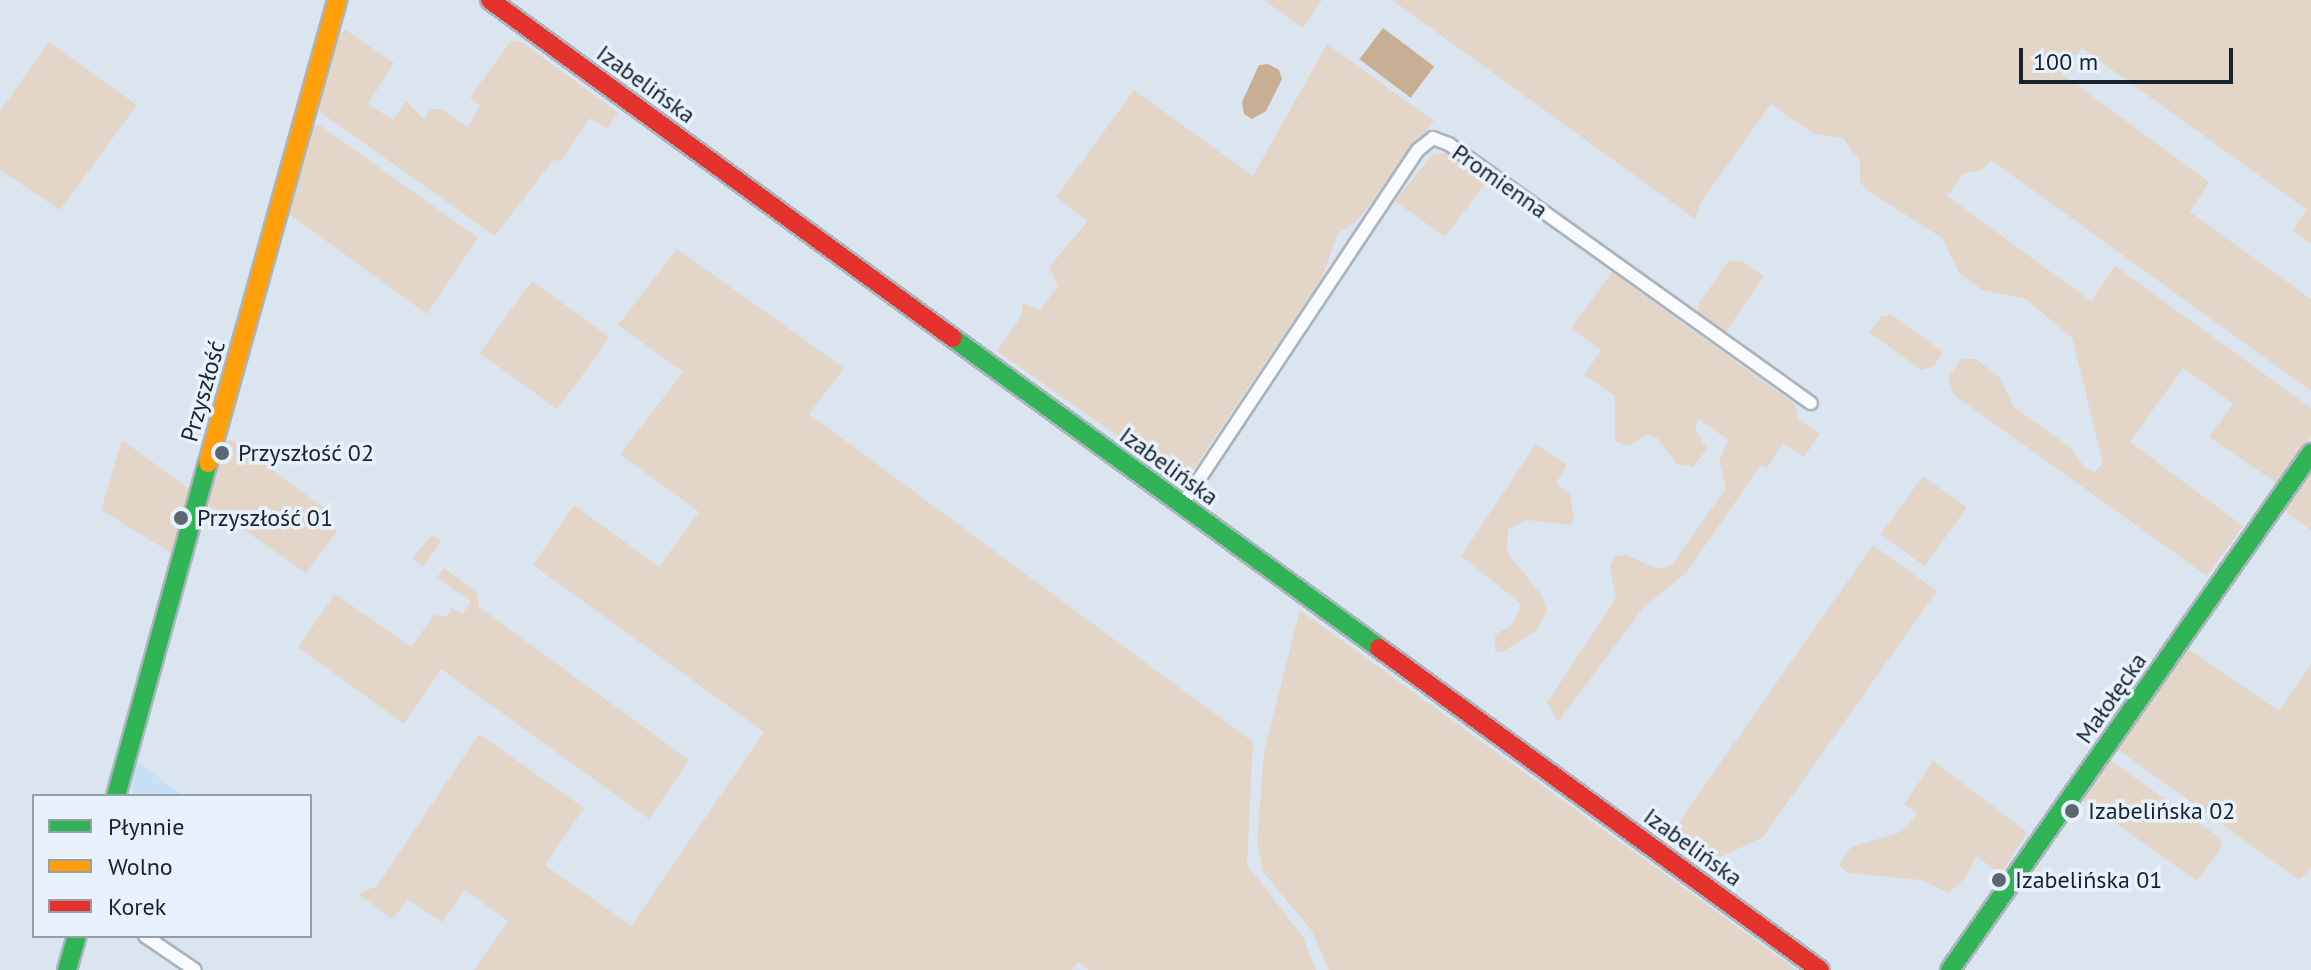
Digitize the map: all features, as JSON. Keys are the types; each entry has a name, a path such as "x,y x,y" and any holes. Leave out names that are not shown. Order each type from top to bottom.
{"street":[{"name":"Przyszłość","path":"117,794 337,0"},
{"name":"Izabelińska","path":"496,2 1820,970"},
{"name":"Promienna","path":"1182,505 1418,150 1433,138 1449,144 1811,403"},
{"name":"Małołęcka","path":"1950,970 2311,453"},
{"path":"67,970 76,938"},
{"path":"148,938 195,970"}],"shaded area":[{"path":"1264,0 1322,0 1303,28"},
{"path":"1392,0 2311,0 2311,244 2293,230 2307,210 2082,48 2062,74 2209,182 2190,212 2311,299 2311,391 1991,160 1982,170 1964,173 1947,196 2091,301 2115,266 2311,408 2311,437 2278,484 2209,437 2233,404 2183,368 2130,442 2243,526 2207,576 1954,395 1948,378 1961,359 1976,359 2000,378 2014,407 2072,449 2085,468 2095,472 2103,463 2072,338 2026,299 1982,290 1959,273 1942,238 1867,190 1860,182 1860,161 1843,138 1814,134 1771,104 1701,202 1695,219"},
{"path":"1383,28 1434,67 1411,98 1360,59"},
{"path":"346,30 394,63 368,104 393,120 406,101 424,119 430,109 441,109 468,127 480,106 470,97 512,40 522,42 618,113 607,129 590,118 560,162 554,159 495,236 320,112 316,102 333,38"},
{"path":"49,42 137,105 60,210 0,170 0,111"},
{"path":"1327,44 1434,121 1357,221 1338,233 1322,278 1184,483 997,351 1021,316 1023,303 1040,310 1058,286 1049,267 1088,221 1056,197 1134,90 1253,176"},
{"path":"1268,64 1279,70 1282,79 1266,111 1252,119 1244,114 1242,102 1259,65"},
{"path":"318,124 478,238 427,314 286,212 312,126"},
{"path":"1446,153 1486,182 1445,237 1395,201 1432,155"},
{"path":"677,249 844,368 809,414 1253,742 1247,865 1303,937 1316,970 1089,970 1078,962 1072,970 474,970 508,921 465,890 442,922 408,900 392,919 358,894 377,886 479,734 584,808 545,865 631,926 764,732 533,565 574,505 659,567 699,512 620,454 683,372 618,325"},
{"path":"1729,261 1742,261 1764,276 1725,333 1697,314 1699,303"},
{"path":"1612,272 1796,405 1798,418 1820,434 1804,457 1783,443 1767,468 1761,465 1686,573 1644,607 1558,722 1547,703 1616,598 1610,569 1614,556 1626,555 1658,569 1672,565 1726,488 1719,461 1728,440 1699,419 1695,429 1707,449 1693,467 1677,464 1657,438 1646,435 1628,446 1615,441 1615,396 1584,375 1601,350 1571,328"},
{"path":"532,281 610,337 557,409 480,353"},
{"path":"1892,315 1943,352 1934,366 1921,370 1869,332 1881,317"},
{"path":"122,440 191,490 173,554 101,510"},
{"path":"232,440 332,514 329,523 337,531 306,573 207,504 226,441"},
{"path":"1536,444 1567,465 1556,483 1570,494 1574,518 1571,525 1527,520 1508,529 1507,552 1542,596 1547,611 1536,631 1502,652 1495,651 1495,635 1513,624 1521,604 1461,556"},
{"path":"2311,474 2311,530 2285,511"},
{"path":"1923,476 1967,508 1924,566 1881,534"},
{"path":"432,535 441,541 423,567 412,558"},
{"path":"1873,545 1937,591 1763,837 1702,866 1667,839"},
{"path":"444,568 477,593 479,607 689,760 649,819 441,669 404,724 298,647 335,594 411,647 434,615 447,616 452,608 462,614 471,602 437,577"},
{"path":"1300,610 1797,970 1329,970 1312,931 1263,872 1257,843 1264,751"},
{"path":"2187,648 2279,711 2311,664 2311,868 2299,880 2117,749"},
{"path":"135,760 181,794 131,794"},
{"path":"2110,760 2220,838 2222,847 2197,881 2083,800"},
{"path":"1933,761 2027,832 2001,874 1976,856 1966,877 1949,893 1921,880 1848,873 1839,865 1851,847 1898,833 1909,824 1917,813 1904,804"}],"traffic: fast":[{"path":"953,338 1379,648"},
{"path":"1950,970 2311,453"},
{"path":"117,794 208,463"},
{"path":"67,970 76,938"}],"traffic: slow":[{"path":"208,463 337,0"}],"traffic: jam":[{"path":"490,0 953,338"},
{"path":"1379,648 1820,970"}],"place":[{"name":"Przyszłość 02","path":"222,453"},
{"name":"Przyszłość 01","path":"181,518"},
{"name":"Izabelińska 02","path":"2072,811"},
{"name":"Izabelińska 01","path":"1999,880"}]}
